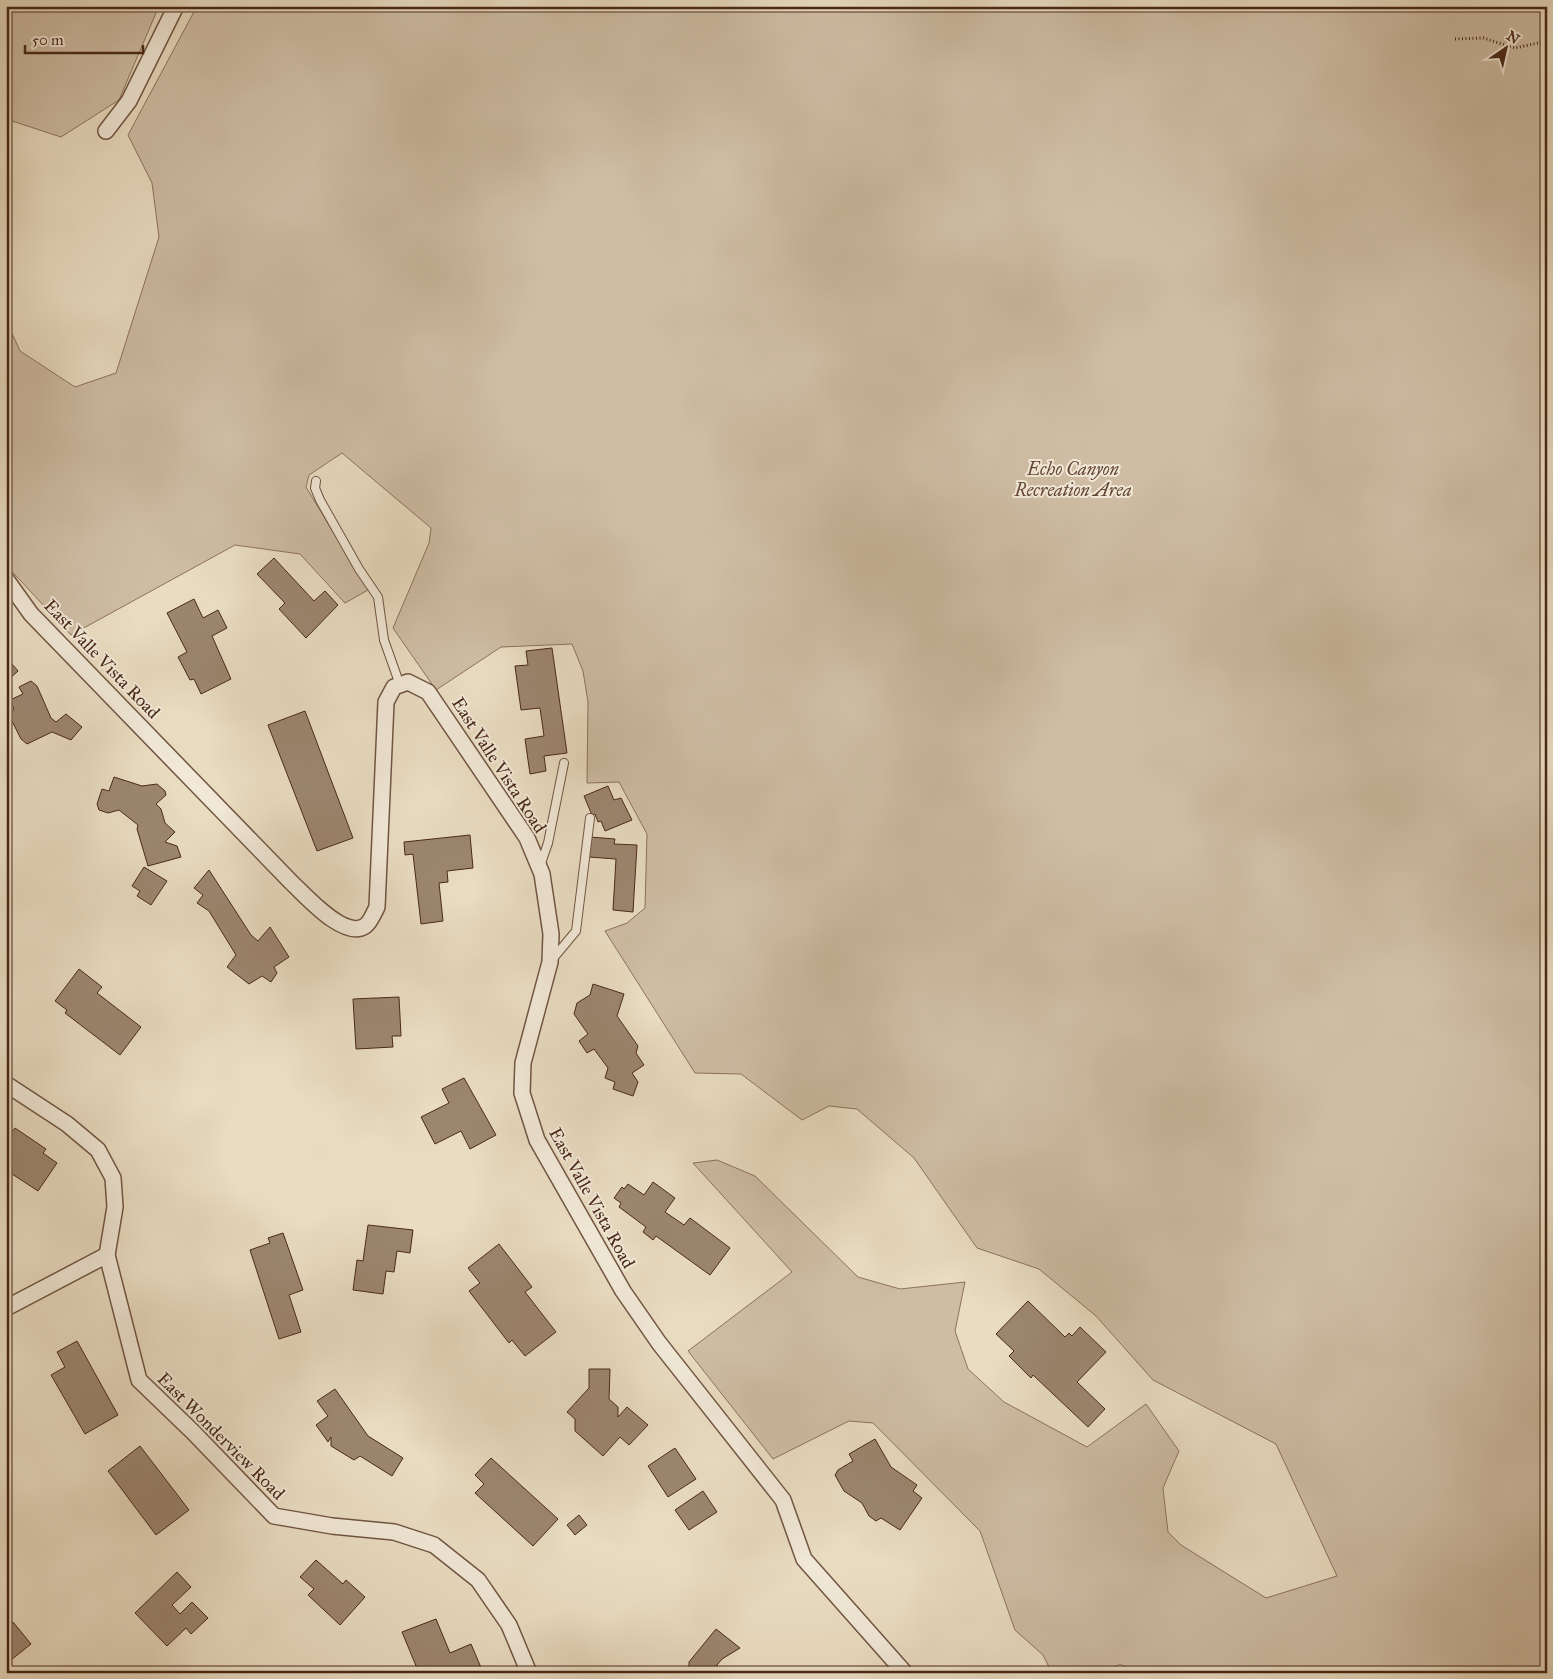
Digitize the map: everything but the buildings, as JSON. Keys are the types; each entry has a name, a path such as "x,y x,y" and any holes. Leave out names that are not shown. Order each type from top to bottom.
{"street":[{"path":"106,131 129,101 176,6"},
{"name":"East Valle Vista Road","path":"6,579 31,614 278,869 329,917 344,927 360,928 367,925 377,906 386,702 394,687 408,682 428,692 527,838 539,868 551,934 550,962 523,1063 522,1093 537,1140 623,1291 659,1343 783,1500 804,1559 905,1673"},
{"name":"East Wonderview Road","path":"6,1084 67,1124 98,1150 113,1178 116,1207 107,1255 138,1380 193,1432 274,1516 332,1526 394,1532 434,1545 478,1580 509,1625 529,1673"},
{"path":"6,1308 107,1255"}],"lane":[{"path":"316,481 315,488 320,500 359,569 378,597 384,640 400,685"},
{"path":"539,868 548,844 564,763"},
{"path":"550,962 576,931 590,818"}],"path":[{"path":"1543,6 1547,21"},
{"path":"1455,39 1483,38 1515,48 1547,41"}],"green space":[{"path":"6,6 159,6 119,100 61,137 6,119"},
{"name":"Echo Canyon Recreation Area","path":"197,6 1547,6 1547,1673 1135,1673 1120,1664 1105,1673 1052,1673 1043,1655 1015,1630 980,1531 873,1423 849,1421 773,1459 688,1351 792,1272 693,1163 717,1160 755,1176 858,1277 900,1289 965,1282 955,1331 968,1369 1004,1402 1087,1447 1146,1404 1179,1451 1163,1488 1168,1532 1181,1545 1266,1598 1337,1576 1276,1444 1153,1380 1096,1316 1039,1269 977,1248 914,1158 857,1109 829,1106 802,1120 741,1074 695,1073 605,931 627,923 645,908 647,834 619,782 587,783 588,702 583,671 572,644 501,647 436,690 393,628 429,543 431,528 342,453 309,475 306,487 368,590 345,603 300,554 235,545 71,635 6,565 6,320 20,351 75,387 116,373 159,237 152,183 128,135"}]}
